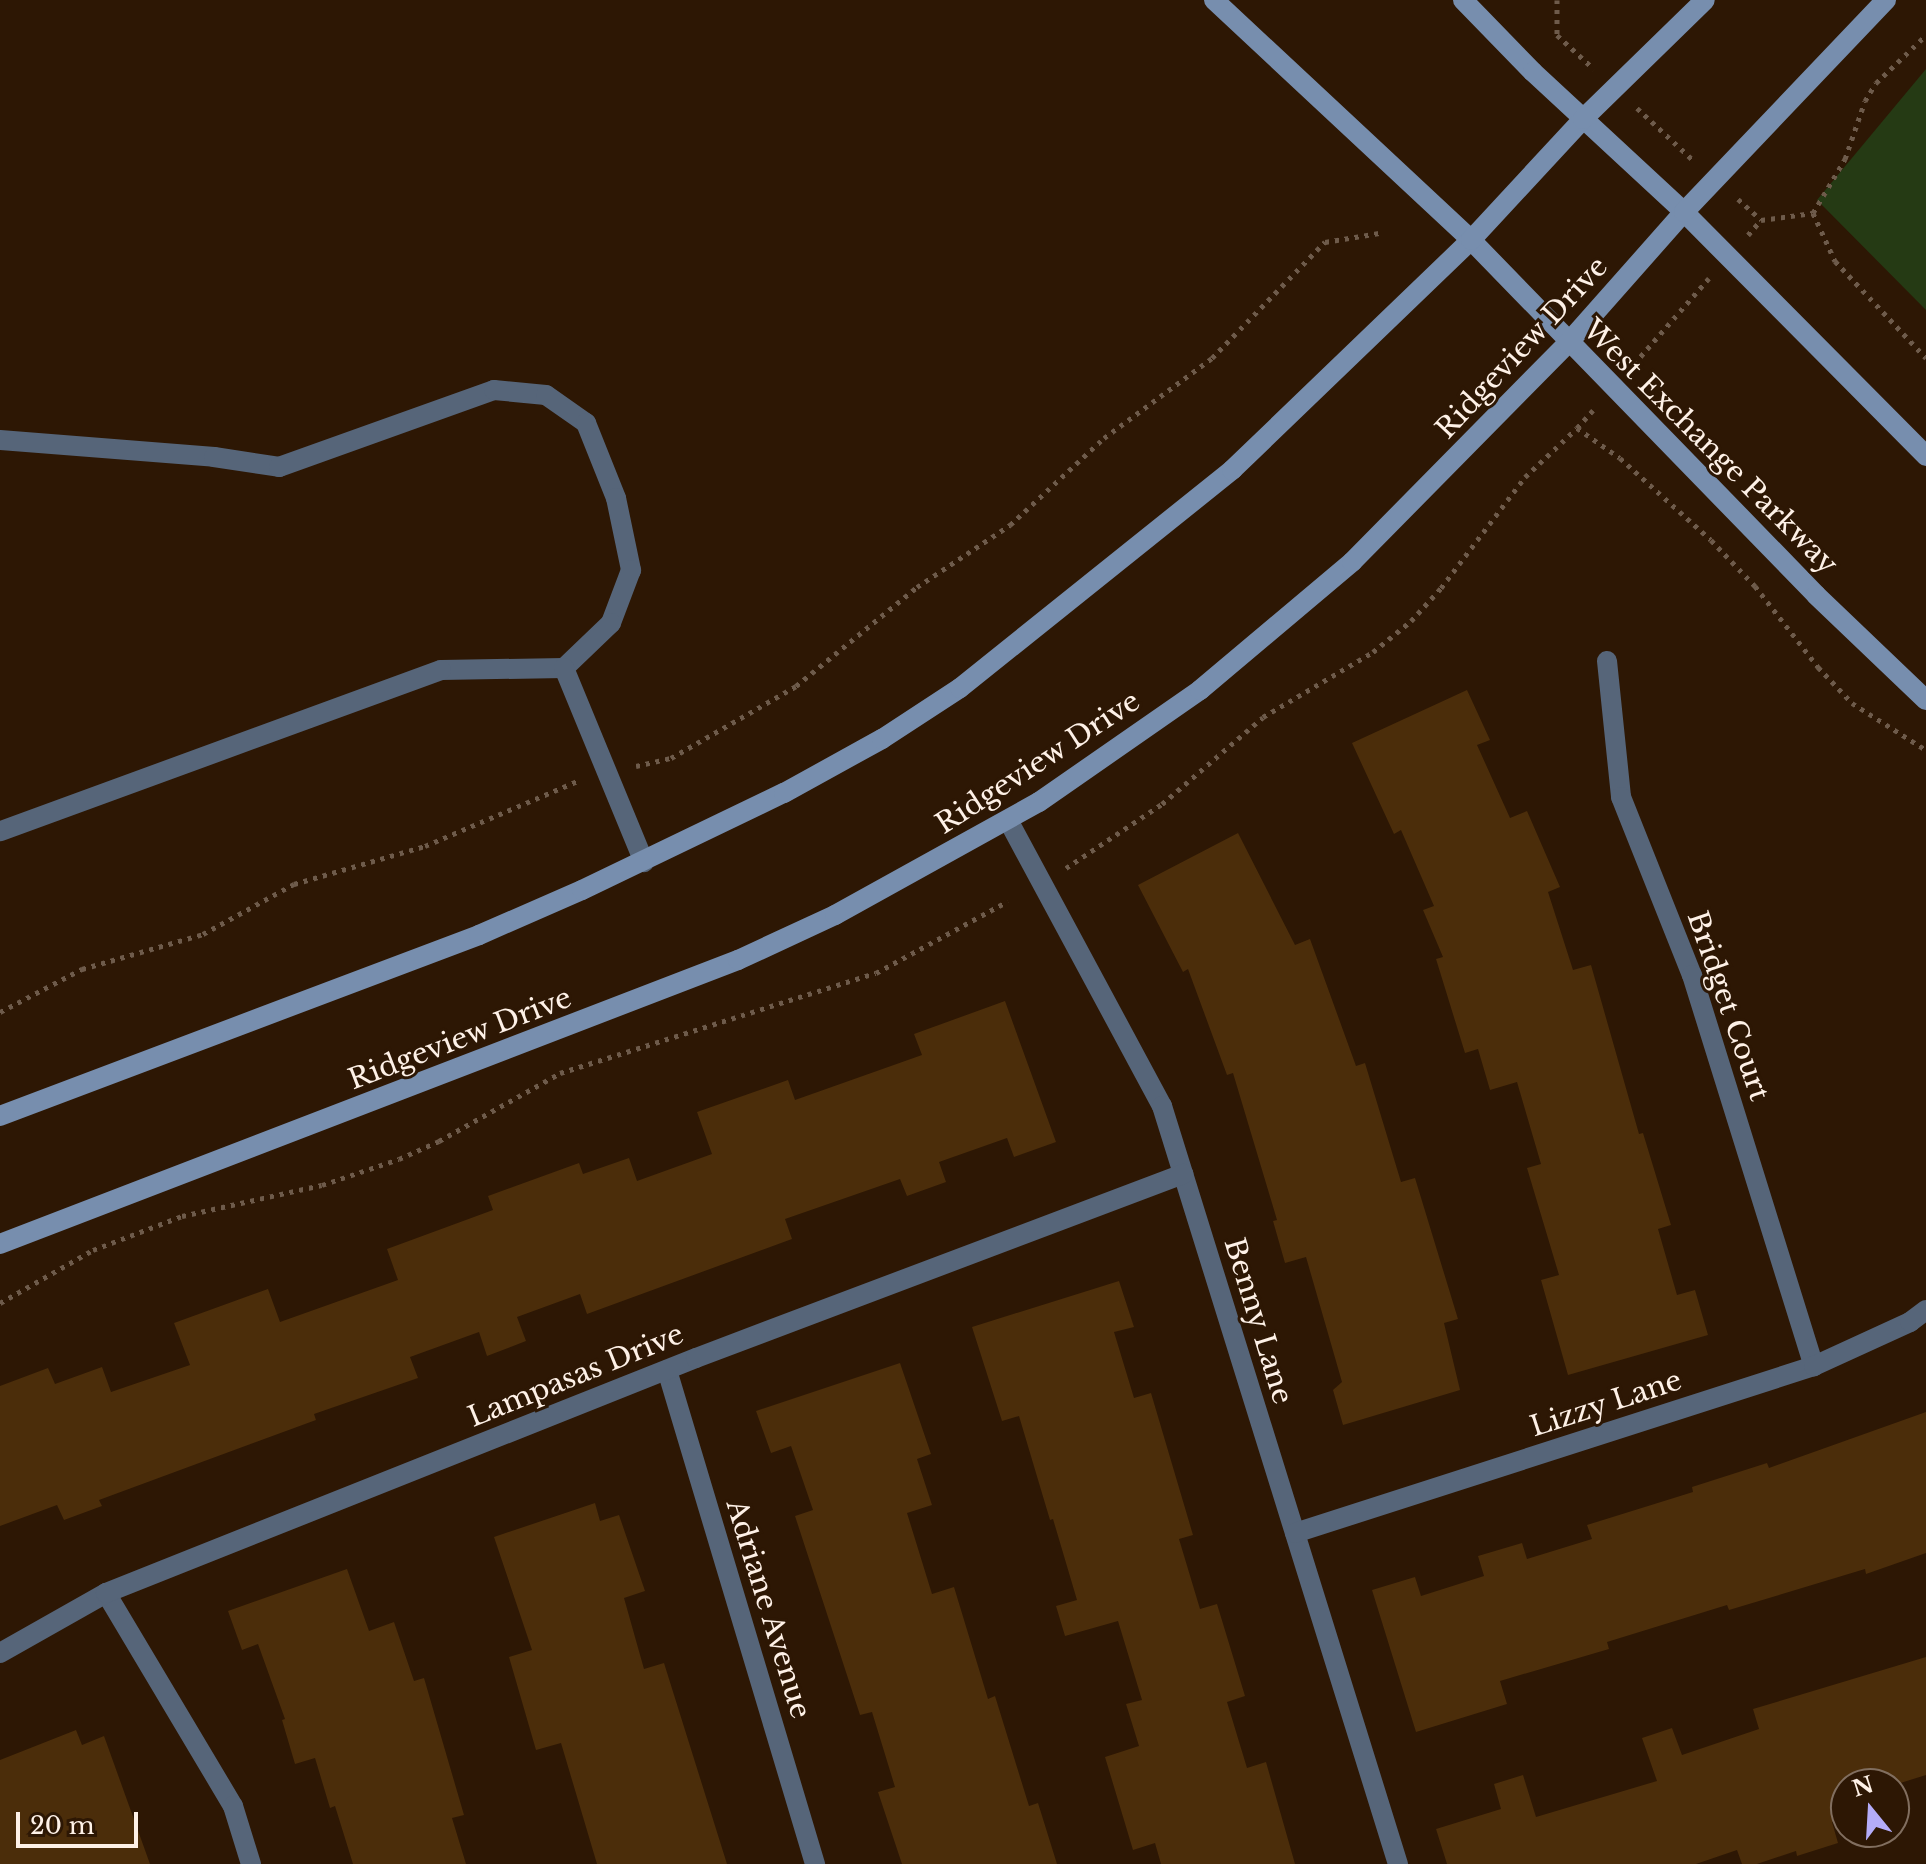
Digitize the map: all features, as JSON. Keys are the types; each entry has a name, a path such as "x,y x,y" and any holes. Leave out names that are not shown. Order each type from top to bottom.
{"main road":[{"name":"West Exchange Parkway","path":"1214,0 1471,240 1816,595 1926,700"},
{"path":"1463,0 1583,119 1684,212 1926,456"},
{"path":"0,1116 479,935 644,862 882,739 960,688 1232,470 1471,240 1583,119 1705,0"},
{"name":"Ridgeview Drive","path":"0,1244 738,960 835,915 1008,820 1112,752 1246,654 1352,562 1568,343 1684,212 1886,0"}],"street":[{"path":"0,440 214,457 279,467 494,390 546,395 586,423 616,498 631,570 611,623 564,668 441,670 0,831"},
{"name":"Bridget Court","path":"1607,661 1621,797 1692,975 1814,1366"},
{"path":"564,668 644,862"},
{"name":"Benny Lane","path":"1008,820 1162,1106 1398,1864"},
{"name":"Lampasas Drive","path":"0,1653 106,1593 667,1370 1183,1174"},
{"name":"Lizzy Lane","path":"1295,1533 1814,1366 1910,1322 1926,1310"},
{"name":"Adriane Avenue","path":"667,1370 815,1864"},
{"path":"106,1593 233,1806 251,1864"}],"path":[{"path":"1557,0 1557,35 1761,220"},
{"path":"1813,213 1845,159 1865,101 1876,83 1926,35"},
{"path":"1066,868 1162,804 1263,717 1373,652 1402,629 1441,588 1525,477 1577,428 1761,220 1813,213"},
{"path":"1813,213 1835,261 1926,358"},
{"path":"0,1012 82,969 203,934 294,884 425,846 568,783 671,758 796,686 917,587 1010,525 1104,438 1212,358 1325,242 1379,233"},
{"path":"1577,428 1620,458 1711,540 1755,586 1818,667 1852,703 1926,750"},
{"path":"0,1303 93,1250 182,1216 322,1185 399,1159 439,1141 560,1073 876,973 1008,901"}],"green space":[{"path":"1926,69 1926,310 1817,200"}],"building":[{"path":"1467,690 1490,740 1477,745 1510,818 1527,811 1560,887 1548,892 1573,970 1591,965 1639,1134 1643,1133 1671,1225 1658,1229 1677,1295 1695,1290 1708,1335 1568,1375 1541,1280 1559,1275 1527,1168 1541,1164 1517,1082 1490,1090 1478,1049 1465,1053 1436,959 1443,957 1423,910 1434,906 1401,830 1394,834 1352,743"},
{"path":"1238,833 1295,945 1310,939 1356,1066 1365,1063 1401,1182 1415,1178 1458,1319 1444,1323 1460,1390 1343,1425 1333,1390 1342,1382 1306,1257 1285,1263 1273,1221 1277,1220 1233,1073 1227,1075 1188,969 1183,972 1138,885"},
{"path":"1005,1001 1056,1142 1014,1157 1007,1138 939,1162 946,1182 907,1196 900,1179 785,1219 792,1239 587,1314 580,1294 517,1317 526,1341 487,1356 479,1332 410,1357 418,1378 314,1414 316,1420 99,1500 102,1506 64,1520 57,1505 0,1526 0,1386 48,1368 55,1384 102,1367 111,1392 190,1365 174,1323 268,1289 280,1322 398,1280 387,1249 493,1210 488,1196 579,1163 583,1174 629,1158 637,1181 712,1154 697,1112 788,1080 795,1100 922,1055 914,1034"},
{"path":"1119,1281 1134,1327 1114,1332 1134,1398 1151,1393 1193,1535 1179,1539 1200,1609 1217,1604 1245,1696 1227,1702 1247,1768 1266,1762 1295,1864 1161,1864 1155,1843 1133,1850 1105,1757 1139,1746 1126,1704 1142,1700 1118,1621 1065,1636 1056,1606 1077,1600 1053,1519 1050,1520 1019,1416 1002,1421 972,1327"},
{"path":"900,1363 931,1454 917,1459 932,1505 907,1513 932,1594 954,1587 988,1699 995,1696 1029,1806 1038,1803 1057,1864 902,1864 878,1792 895,1787 872,1712 860,1715 795,1516 813,1510 791,1446 771,1453 756,1411"},
{"path":"1926,1412 1926,1553 1866,1574 1865,1569 1729,1610 1727,1605 1607,1642 1609,1649 1500,1681 1507,1704 1416,1732 1372,1590 1415,1577 1421,1596 1484,1576 1478,1556 1522,1543 1527,1559 1592,1539 1587,1525 1693,1492 1692,1487 1767,1463 1769,1468"},
{"path":"595,1503 600,1521 619,1515 645,1591 624,1598 644,1669 664,1663 727,1864 597,1864 561,1743 536,1750 509,1657 532,1650 494,1537"},
{"path":"347,1569 369,1631 394,1622 414,1681 424,1678 464,1815 452,1818 466,1864 353,1864 335,1806 330,1808 315,1758 295,1764 282,1720 285,1719 258,1644 242,1650 228,1611"},
{"path":"1926,1657 1926,1775 1910,1780 1910,1768 1830,1768 1830,1846 1797,1856 1796,1851 1757,1864 1742,1864 1737,1850 1696,1864 1447,1864 1436,1829 1501,1809 1494,1784 1523,1775 1536,1817 1657,1781 1642,1738 1672,1728 1682,1755 1759,1729 1753,1709"},
{"path":"76,1730 82,1745 104,1736 150,1864 0,1864 0,1760"}]}
